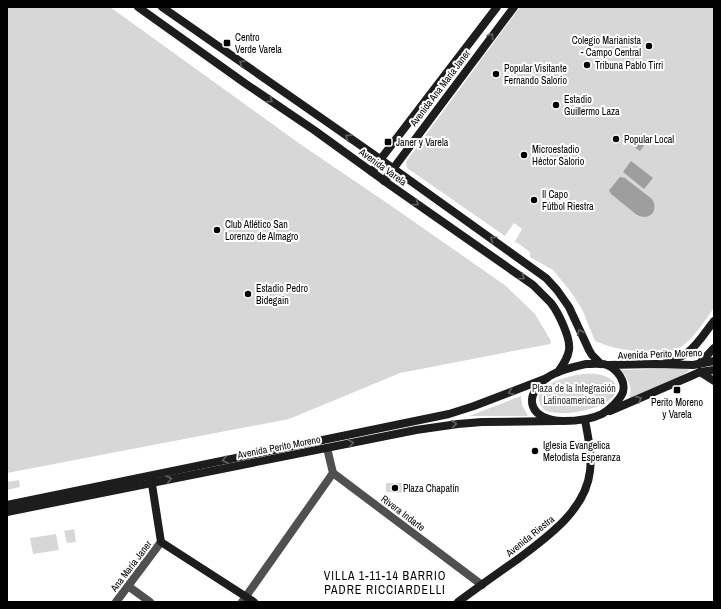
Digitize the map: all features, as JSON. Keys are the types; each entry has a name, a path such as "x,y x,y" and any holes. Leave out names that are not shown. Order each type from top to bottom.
{"main road":[{"name":"Avenida Varela","path":"138,7 148,10 246,84 314,130 533,285 552,305 568,337 570,348 566,359 558,372"},
{"name":"Avenida Varela","path":"162,7 546,278 569,307 592,355 604,365"},
{"name":"Avenida Ana María Janer","path":"372,172 497,7"},
{"name":"Avenida Ana María Janer","path":"384,181 392,168 514,7"},
{"path":"246,84 255,72"},
{"path":"656,364 674,359 687,353 714,321"},
{"path":"714,348 699,368 714,381"},
{"name":"Avenida Perito Moreno","path":"603,413 714,361"},
{"path":"586,364 604,365 615,370 622,379 624,388 617,401 603,413 585,420 558,421 544,417 533,407 532,396 534,391 547,378 558,372 586,364"},
{"name":"Avenida Perito Moreno","path":"604,365 656,364 714,370"},
{"name":"Avenida Perito Moreno","path":"7,512 450,414 547,378"},
{"name":"Avenida Riestra","path":"458,602 537,545 564,521 574,509 586,488 590,472 590,445 585,420"},
{"name":"Avenida Perito Moreno","path":"7,505 327,448 401,433 458,424 482,422 558,421"},
{"path":"152,479 161,542 244,599 254,602"}],"street":[{"path":"244,599 333,472 327,448"},
{"name":"Rivera Indarte","path":"333,472 482,585"},
{"name":"Ana María Janer","path":"116,602 161,542"},
{"path":"128,586 150,602"}],"green space":[{"name":"Club Atlético San Lorenzo de Almagro","path":"7,7 110,7 300,144 506,286 535,314 551,341 550,344 400,373 289,419 7,473"},
{"path":"520,7 714,7 714,308 692,337 677,349 664,352 638,351 616,348 595,341 582,309 571,292 553,270 530,257 530,252 516,242 514,243 522,229 514,223 505,236 407,168 406,162"},
{"path":"684,368 690,370 680,377 629,400 631,391 630,384 621,370"},
{"name":"Plaza de la Integración Latinoamericana","path":"584,374 598,374 610,378 617,385 616,393 610,400 588,410 563,413 553,412 542,408 539,399 540,393 544,388 549,384 564,378"},
{"path":"521,396 522,405 528,416 469,416"},
{"path":"19,480 20,487 7,490 7,482"},
{"name":"Plaza Chapatín","path":"386,483 404,483 404,493 386,492"},
{"path":"74,529 76,542 67,543 64,531"},
{"path":"56,534 59,550 33,554 30,538"}],"shaded area":[{"path":"643,133 650,137 640,151 633,146"},
{"path":"631,161 653,178 644,189 623,172"},
{"path":"620,177 625,178 652,199 654,203 654,211 652,214 646,217 637,215 611,194 609,190"}],"place":[{"name":"Centro Verde Varela","path":"227,43"},
{"name":"Colegio Marianista - Campo Central","path":"649,46"},
{"name":"Tribuna Pablo Tirri","path":"587,65"},
{"name":"Popular Visitante Fernando Salorio","path":"496,74"},
{"name":"Estadio Guillermo Laza","path":"556,105"},
{"name":"Popular Local","path":"616,139"},
{"name":"Janer y Varela","path":"388,142"},
{"name":"Microestadio Héctor Salorio","path":"524,155"},
{"name":"Il Capo Fútbol Riestra","path":"534,200"},
{"name":"Club Atlético San Lorenzo de Almagro","path":"217,230"},
{"name":"Estadio Pedro Bidegain","path":"248,294"},
{"name":"Perito Moreno y Varela","path":"677,390"},
{"name":"Iglesia Evangelica Metodista Esperanza","path":"535,451"},
{"name":"Plaza Chapatín","path":"395,488"}],"district":[{"name":"VILLA 1-11-14 BARRIO PADRE RICCIARDELLI","path":"385,583"}]}
